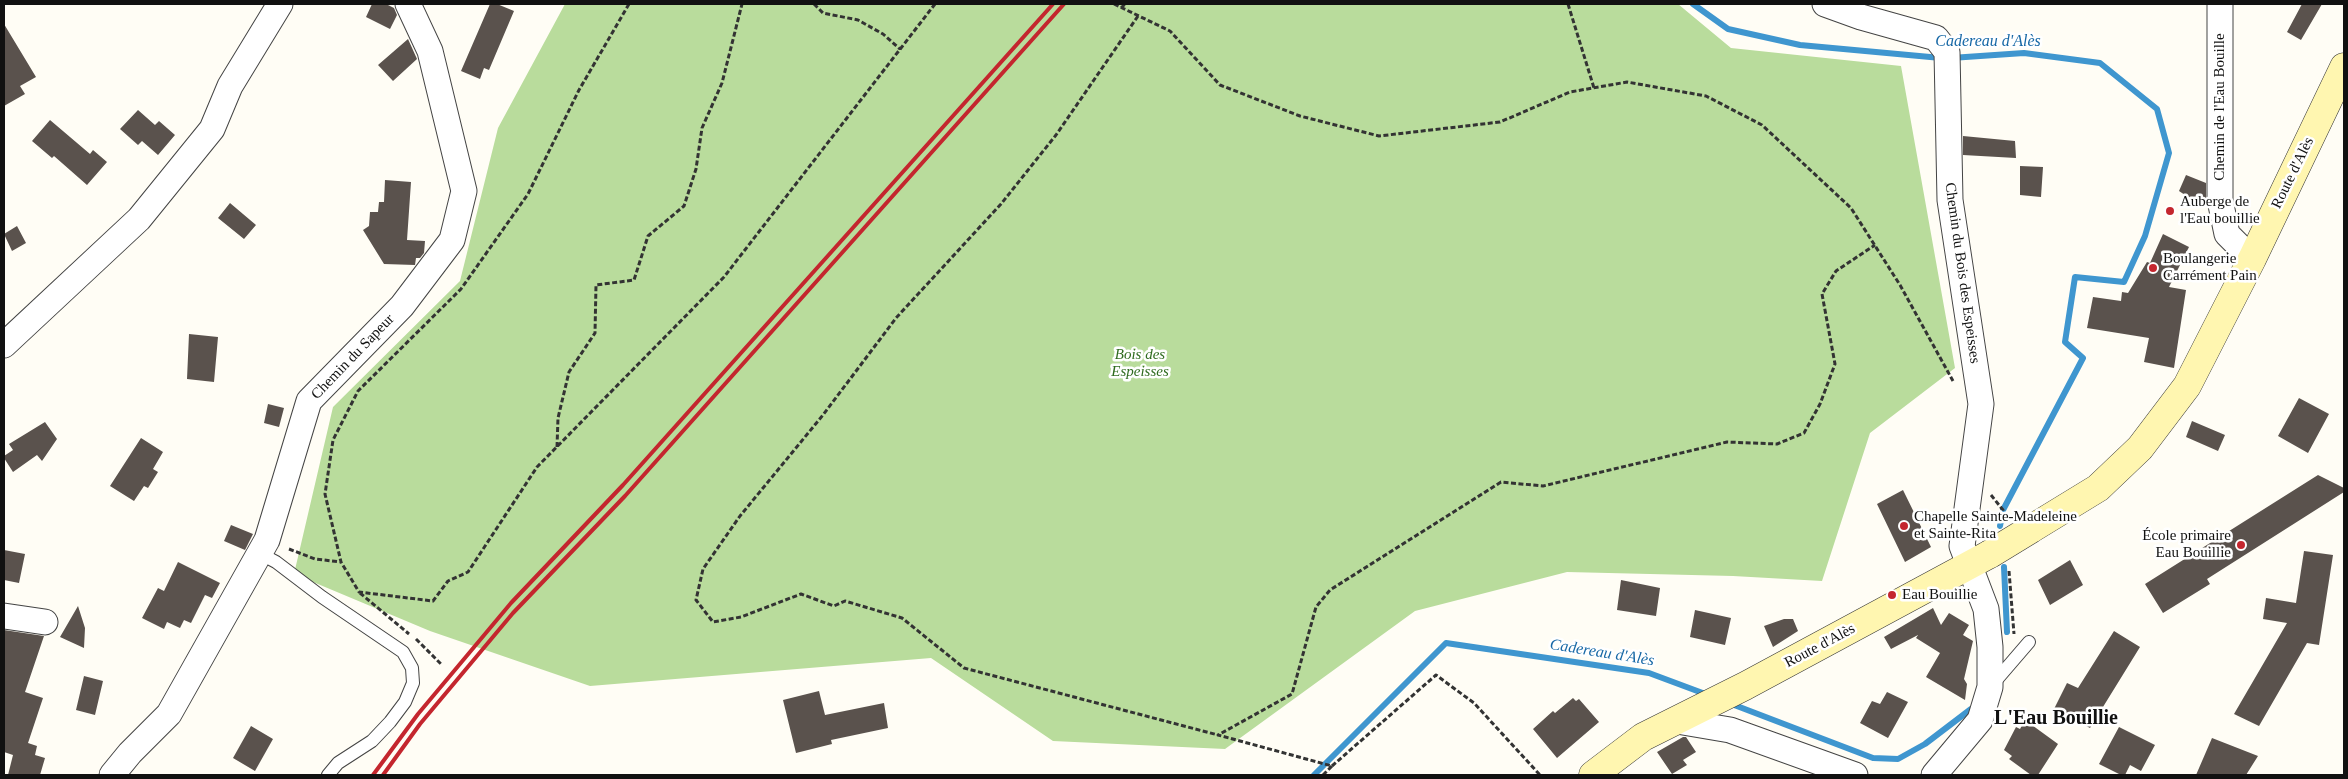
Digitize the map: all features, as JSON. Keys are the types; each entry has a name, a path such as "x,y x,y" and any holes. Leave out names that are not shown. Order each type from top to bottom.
{"main road":[{"name":"Route d'Alès","path":"1593,775 1643,737 1745,686 1980,559 2040,524 2135,432 2187,386 2252,259 2344,67"}],"street":[{"path":"4,345 139,219 152,204 212,129 230,86 280,4"},
{"name":"Chemin du Sapeur","path":"112,775 130,753 169,714 263,547 309,401 402,306 452,240 464,191 430,51 408,4"},
{"name":"Chemin du Bois des Espeisses","path":"1825,4 1861,17 1936,38 1947,52 1950,200 1981,404 1962,546 1980,559 1990,647 1990,687 1980,720 1934,775"},
{"name":"Chemin de l'Eau Bouille","path":"2220,4 2220,200 2227,234 2252,259"},
{"path":"4,616 45,622"},
{"path":"1676,721 1730,730 1855,775"}],"lane":[{"path":"263,547 276,562 322,597 403,652 412,668 413,683 405,702 390,722 372,741 338,763 328,775"},
{"path":"1990,687 2029,642"}],"path":[{"path":"442,665 424,646 359,592 341,562 325,494 333,440 358,391 461,289 528,194 579,90 629,4"},
{"path":"557,447 558,418 569,372 595,333 596,285 634,280 648,236 684,206 696,169 702,128 722,83 742,4"},
{"path":"814,4 823,13 858,20 883,34 900,49"},
{"path":"359,592 433,601 448,580 468,572 537,467 724,277 935,4"},
{"path":"1114,4 1170,30 1220,85 1300,116 1379,136 1500,122 1570,92 1627,82 1706,96 1762,125 1851,208 1900,285 1954,383"},
{"path":"1121,8 1125,4"},
{"path":"1568,4 1594,88"},
{"path":"1138,16 1043,151 1001,204 896,318 823,415 740,516 704,569 696,600 713,622 741,617 801,594 834,606 845,601 902,618 964,668 1332,766"},
{"path":"1218,735 1292,694 1316,607 1330,590 1501,482 1543,486 1727,442 1777,444 1804,433 1820,404 1836,364 1822,294 1836,271 1875,245"},
{"path":"263,547 316,559 341,562"},
{"path":"1323,775 1436,676 1474,703 1540,775"}],"green space":[{"name":"Bois des Espeisses","path":"565,4 1678,4 1731,48 1901,66 1955,368 1870,433 1822,581 1733,576 1567,572 1415,611 1225,749 1053,741 931,658 590,686 430,631 294,574 333,407 460,281 498,128"}],"building":[{"path":"372,4 386,4 394,8 397,15 390,29 366,17"},
{"path":"490,4 497,4 514,11 489,70 484,68 480,79 461,71"},
{"path":"2302,4 2322,4 2301,40 2287,32"},
{"path":"4,24 36,77 20,86 25,94 4,106"},
{"path":"408,39 417,59 393,81 378,65"},
{"path":"138,110 155,125 159,121 175,135 158,155 142,141 138,145 120,129"},
{"path":"50,120 90,154 93,150 107,162 87,185 54,156 52,158 32,141"},
{"path":"1963,136 2015,141 2016,158 1963,155"},
{"path":"2020,166 2043,167 2041,197 2020,195"},
{"path":"2186,175 2206,183 2206,202 2195,198 2194,201 2179,191"},
{"path":"385,180 411,182 407,240 425,241 424,253 420,258 416,258 415,265 384,264 363,230 369,226 370,212 378,212 379,202 384,202"},
{"path":"230,203 256,225 244,239 218,218"},
{"path":"17,226 26,243 12,251 4,234"},
{"path":"2163,234 2189,247 2169,287 2186,290 2174,368 2144,362 2149,338 2087,328 2093,297 2121,301 2122,292 2128,293 2147,262 2150,263"},
{"path":"189,334 218,337 214,382 187,379"},
{"path":"2299,398 2329,414 2308,453 2278,436"},
{"path":"268,404 284,408 279,427 264,423"},
{"path":"2192,421 2225,435 2218,451 2186,437"},
{"path":"45,422 57,439 42,461 37,455 13,472 4,458 13,450 9,444"},
{"path":"141,438 163,452 153,469 158,472 148,488 144,486 134,501 110,486"},
{"path":"2318,475 2344,488 2344,492 2207,579 2210,584 2163,613 2145,584"},
{"name":"Chapelle Sainte-Madeleine et Sainte-Rita","path":"1903,490 1931,547 1905,562 1877,504"},
{"path":"231,525 253,534 245,550 224,541"},
{"path":"4,550 25,554 19,583 4,580"},
{"path":"2304,551 2333,555 2319,645 2307,643 2259,726 2234,714 2287,623 2263,619 2266,598 2296,603"},
{"path":"2070,560 2083,585 2050,605 2038,580"},
{"path":"178,562 220,583 212,598 205,595 191,623 184,620 180,628 167,622 164,629 142,618 158,588 164,591"},
{"path":"1621,580 1660,588 1656,616 1617,610"},
{"path":"78,606 85,628 84,648 60,637"},
{"path":"1933,608 1941,625 1949,613 1969,625 1963,635 1973,641 1964,679 1967,684 1965,700 1926,677 1940,653 1916,638 1918,635 1891,649 1884,637"},
{"path":"1695,610 1731,618 1725,645 1690,637"},
{"path":"1784,619 1793,619 1798,631 1773,647 1764,626"},
{"path":"4,630 44,636 25,692 43,698 28,743 37,746 35,755 45,758 40,775 8,775 13,755 4,752"},
{"path":"2114,631 2140,647 2090,728 2054,709 2067,683 2078,688"},
{"path":"84,676 103,681 95,715 76,710"},
{"path":"819,691 825,715 884,703 888,728 831,740 832,744 796,753 783,700"},
{"path":"1887,692 1908,702 1888,738 1860,723 1872,701 1880,704"},
{"path":"1573,698 1576,701 1579,699 1599,722 1557,758 1533,729 1553,711 1555,713"},
{"path":"2025,720 2058,744 2038,775 2031,775 2009,759 2012,756 2004,750 2016,727 2020,729"},
{"path":"251,726 273,739 255,771 233,758"},
{"path":"2119,727 2155,745 2141,771 2130,765 2125,775 2121,775 2099,764"},
{"path":"1686,737 1696,752 1683,760 1687,765 1672,774 1657,752"},
{"path":"2212,738 2258,756 2246,775 2196,775"}],"waterway":[{"name":"Cadereau d'Alès","path":"1693,4 1728,29 1800,45 1941,58"},
{"name":"Cadereau d'Alès","path":"1951,58 2024,53 2100,63 2157,109 2169,153 2145,236 2124,282 2075,277 2065,342 2083,358 2003,510 2000,526"},
{"name":"Cadereau d'Alès","path":"2004,567 2007,632"},
{"name":"Cadereau d'Alès","path":"1314,775 1446,643 1649,673 1708,695"},
{"name":"Cadereau d'Alès","path":"1729,703 1873,758 1898,759 1925,744 1971,709"}],"railway":[{"path":"373,775 418,714 511,603 623,485 1053,4"},
{"path":"383,775 420,724 513,613 625,496 1064,4"}],"place":[{"name":"Auberge de l'Eau bouillie","path":"2170,211"},
{"name":"Boulangerie Carrément Pain","path":"2153,268"},
{"name":"Chapelle Sainte-Madeleine et Sainte-Rita","path":"1904,526"},
{"name":"École primaire Eau Bouillie","path":"2241,545"},
{"name":"Eau Bouillie","path":"1892,595"}],"district":[{"name":"L'Eau Bouillie","path":"2056,719"}]}
